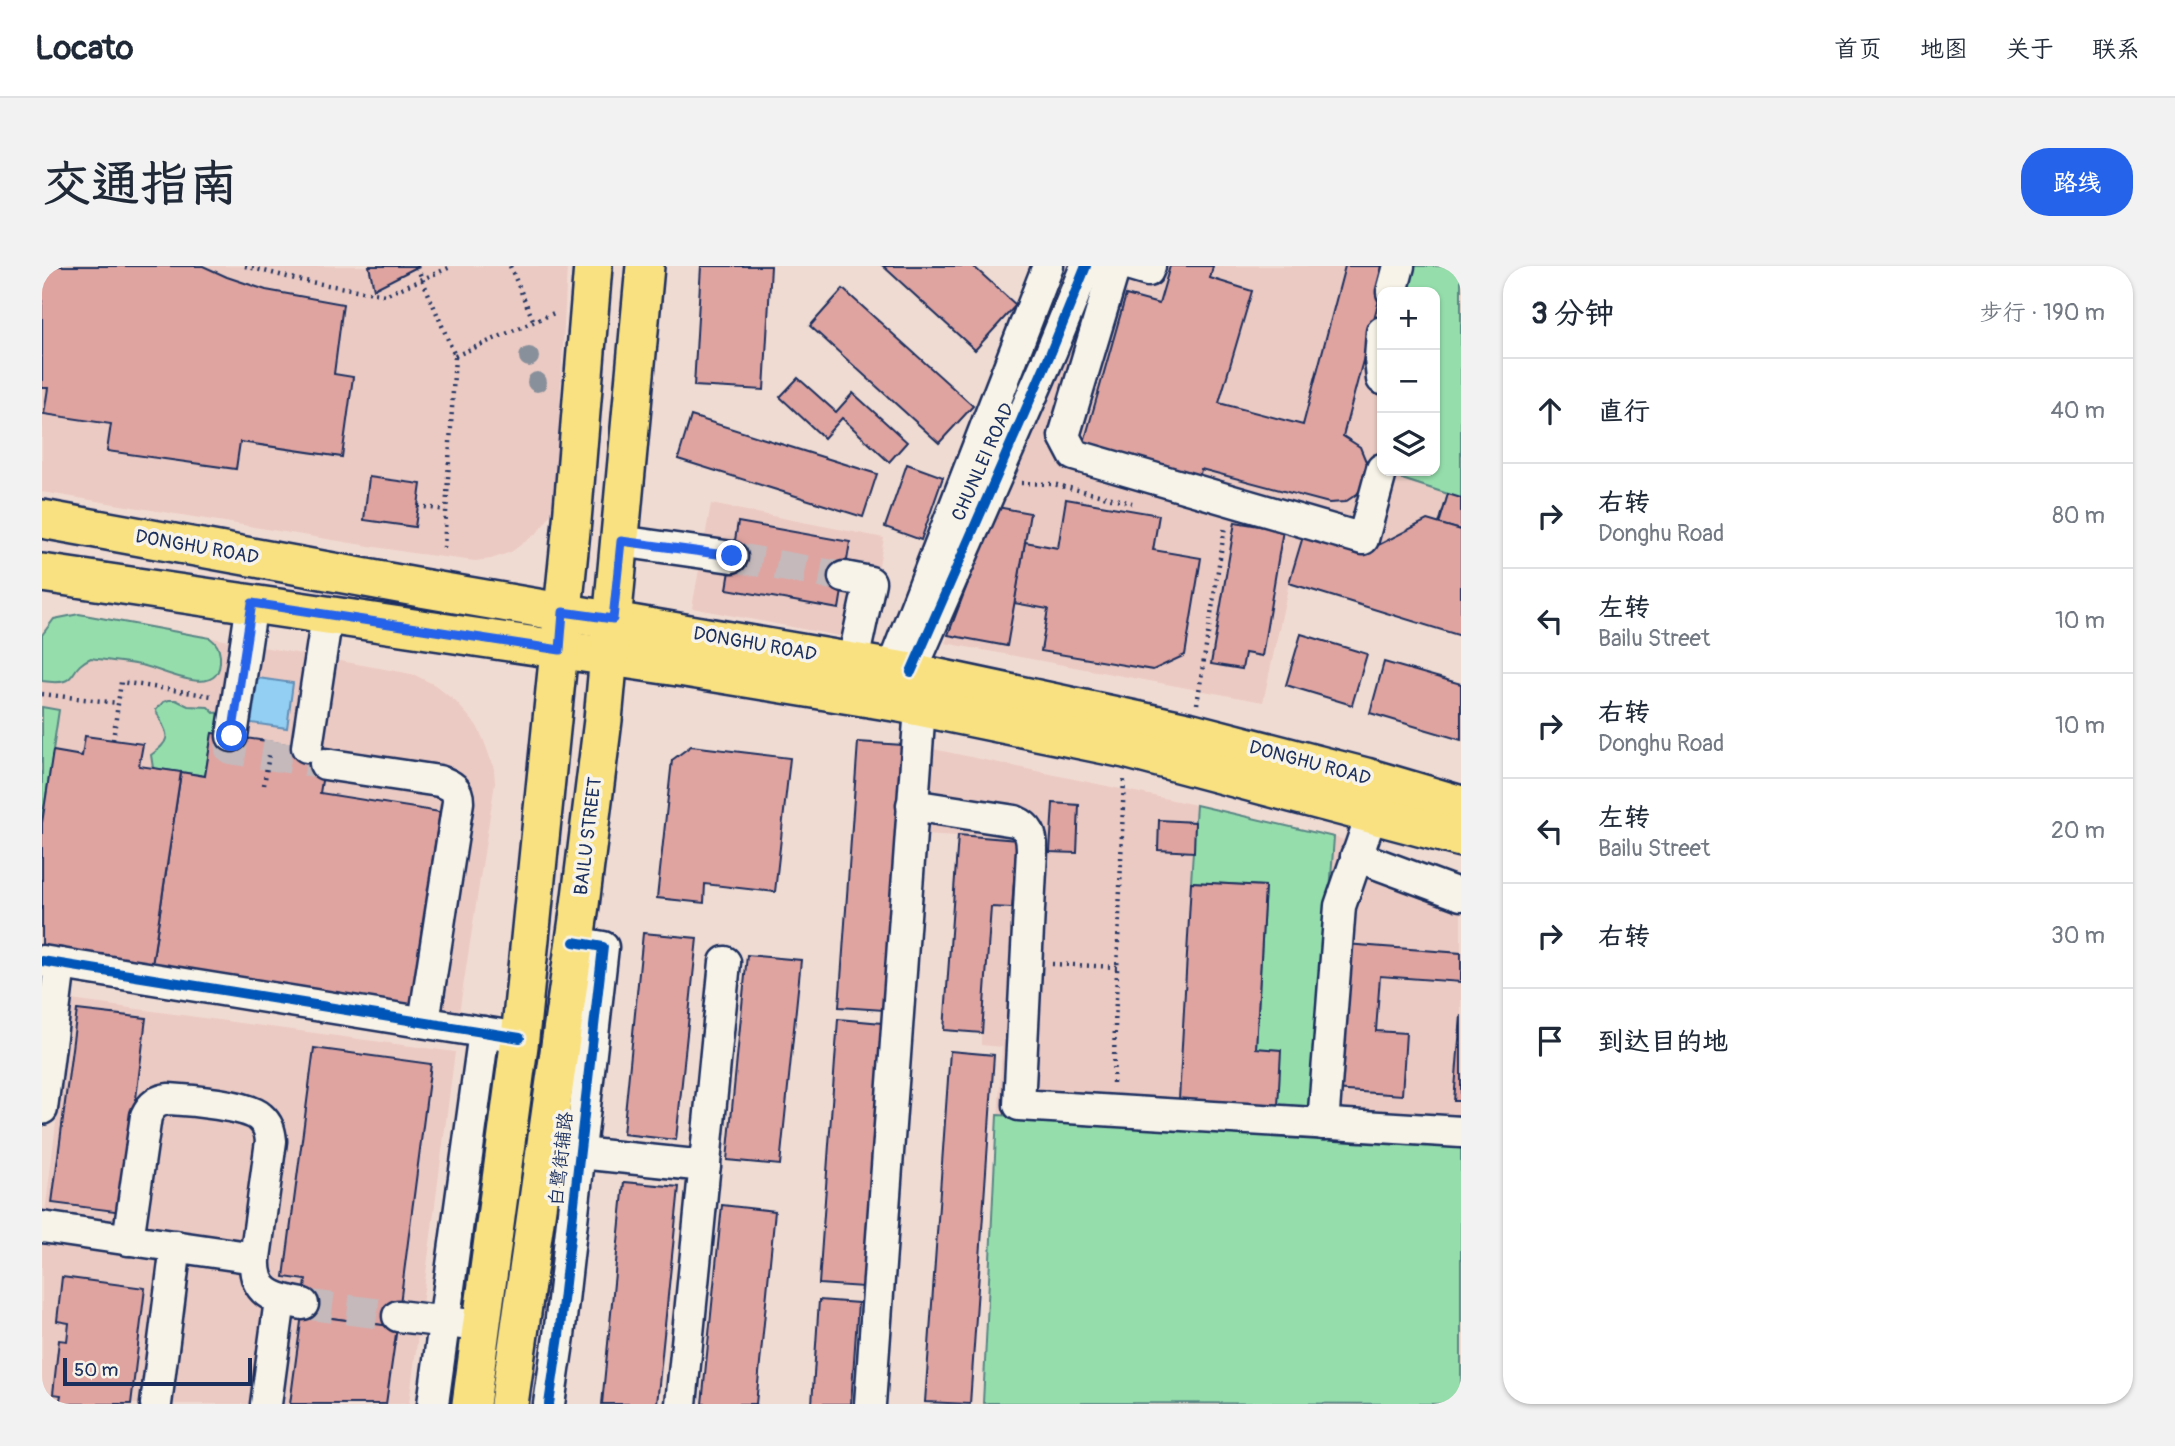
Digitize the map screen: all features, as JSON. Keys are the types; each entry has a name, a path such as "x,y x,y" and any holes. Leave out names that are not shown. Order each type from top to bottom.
{"main road":[{"path":"471,1404 520,1038 560,650 593,266"},
{"name":"BAILU STREET","path":"509,1404 574,942 609,657 645,266"},
{"name":"DONGHU ROAD","path":"42,519 902,670 1192,732 1366,777 1461,805"},
{"name":"DONGHU ROAD","path":"42,573 609,657 920,707 1125,748 1461,838"}],"street":[{"name":"CHUNLEI ROAD","path":"902,670 1048,266"},
{"name":"CHUNLEI ROAD","path":"902,670 993,482 1086,266"},
{"path":"1115,266 1064,436 1074,455 1363,539 1380,476"},
{"path":"1131,266 1149,271 1150,266"},
{"path":"1393,287 1399,266"},
{"path":"1051,352 1085,364"},
{"path":"621,541 732,556"},
{"path":"844,577 870,582 853,661"},
{"path":"232,736 252,603"},
{"path":"327,615 316,755 439,782 451,785 456,790 458,802 424,1022"},
{"path":"870,1404 920,707"},
{"path":"912,805 1015,821 1031,833 1019,1105 1461,1132"},
{"path":"1323,1124 1340,906 1372,813"},
{"path":"1356,856 1461,895"},
{"name":"白鹭街辅路","path":"549,1404 603,947 574,942"},
{"path":"42,1110 51,962 520,1038"},
{"path":"681,1404 725,962"},
{"path":"433,1404 484,1032"},
{"path":"128,1240 146,1116 156,1102 169,1099 217,1105 251,1111 262,1118 270,1130 271,1141 254,1267 265,1291 291,1302 266,1404"},
{"path":"580,1153 705,1166"},
{"path":"42,1227 255,1258"},
{"path":"156,1404 176,1246"},
{"path":"398,1316 519,1331"}],"path":[{"path":"245,266 299,280 385,295 453,266"},
{"path":"510,266 534,322"},
{"path":"417,267 455,356 444,548"},
{"path":"455,356 554,313"},
{"path":"993,482 1053,484 1133,503"},
{"path":"418,506 446,510"},
{"path":"1192,732 1225,525"},
{"path":"113,740 121,682 237,699"},
{"path":"42,694 118,704"},
{"path":"1112,1111 1125,748"},
{"path":"264,785 269,755"},
{"path":"1027,963 1117,967"}],"shaded area":[{"path":"42,266 567,266 555,504 548,519 537,533 511,552 475,561 42,492"},
{"path":"1102,266 1461,266 1461,530 1427,520 1365,552 1304,533 1289,583 1263,702 945,643 997,507 1023,460"},
{"path":"711,504 884,538 865,641 692,608"},
{"path":"79,614 415,675 435,685 456,702 477,726 494,769 495,783 459,1013 42,948 42,635 54,619"},
{"path":"933,749 1334,837 1461,879 1461,1404 983,1403 1002,1047 981,1045 981,1033 944,1030 958,836 923,834 926,789"},
{"path":"71,1000 455,1052 409,1404 42,1404 42,1238"}],"green space":[{"path":"1409,266 1461,266 1461,530 1439,524 1448,494 1396,477 1440,476 1440,287 1402,287"},
{"path":"79,614 210,638 219,651 218,670 213,678 192,680 132,663 91,658 83,662 68,679 42,681 42,635 54,619"},
{"path":"169,700 176,700 188,706 208,707 214,713 224,712 223,734 212,733 205,776 153,768 151,755 166,739 165,729 156,710"},
{"path":"42,707 59,710 42,823"},
{"path":"1196,805 1334,837 1314,1108 1278,1106 1256,1048 1265,886 1191,882"},
{"path":"997,1115 1461,1139 1461,1404 983,1403"}],"water":[{"path":"258,678 293,683 287,728 251,723"}],"building":[{"path":"42,266 203,266 266,290 343,304 334,374 353,377 342,457 240,442 236,469 107,451 111,424 44,414 48,388 42,388"},
{"path":"369,266 419,266 374,289"},
{"path":"701,266 771,266 764,390 694,386"},
{"path":"883,266 973,266 1016,305 975,350"},
{"path":"1170,266 1213,266 1210,278 1252,291 1219,403 1303,425 1345,266 1388,266 1382,287 1377,287 1377,308 1343,436 1360,447 1367,464 1362,487 1357,494 1345,502 1329,503 1201,469 1199,480 1083,446 1126,295 1159,304"},
{"path":"843,289 973,406 939,443 810,326"},
{"path":"798,378 836,412 853,393 907,442 889,462 842,418 824,438 780,397"},
{"path":"691,416 877,474 863,517 678,459"},
{"path":"907,464 943,477 921,540 885,527"},
{"path":"369,477 421,484 415,527 364,520"},
{"path":"1448,494 1461,498 1461,530 1439,524"},
{"path":"1066,499 1159,515 1153,550 1201,558 1185,655 1153,670 1041,651 1048,609 1014,603 1025,542 1058,548"},
{"path":"997,507 1030,513 1007,646 948,635"},
{"path":"1427,520 1461,530 1461,636 1289,583 1304,533 1365,552"},
{"path":"738,522 850,542 839,609 727,589"},
{"path":"1235,522 1283,530 1262,656 1245,653 1242,669 1211,664"},
{"path":"1301,634 1367,654 1352,705 1286,685"},
{"path":"1384,662 1461,684 1461,740 1370,713"},
{"path":"212,733 327,750 320,793 440,812 411,1005 152,965 181,772 205,776"},
{"path":"85,736 143,744 139,766 181,772 152,965 42,948 42,823 53,751 82,756"},
{"path":"858,742 903,745 884,1010 839,1007"},
{"path":"691,746 790,758 775,892 705,884 704,903 657,898 672,760"},
{"path":"1053,803 1079,805 1077,853 1050,852"},
{"path":"1159,820 1195,822 1194,852 1158,850"},
{"path":"958,835 1017,840 1012,908 991,907 982,1033 944,1030"},
{"path":"1191,882 1265,886 1256,1048 1281,1050 1278,1106 1179,1100"},
{"path":"643,933 697,938 676,1140 623,1134"},
{"path":"1345,944 1461,953 1461,982 1380,976 1376,1031 1406,1033 1402,1095 1334,1090"},
{"path":"747,955 801,960 780,1165 727,1160"},
{"path":"77,1010 146,1018 122,1212 52,1203"},
{"path":"1461,1015 1461,1101 1454,1101"},
{"path":"838,1019 882,1023 863,1287 819,1284"},
{"path":"314,1048 431,1064 397,1327 302,1314 306,1280 284,1277"},
{"path":"950,1051 994,1055 970,1404 925,1402"},
{"path":"624,1182 679,1187 657,1404 602,1404"},
{"path":"722,1205 775,1211 756,1404 702,1404"},
{"path":"62,1277 145,1288 131,1404 59,1404 61,1395 53,1394 59,1340 67,1341 69,1323 57,1321"},
{"path":"819,1300 858,1303 851,1404 812,1404"},
{"path":"302,1314 397,1327 386,1404 290,1404"}],"tunnel":[{"path":"732,557 844,577"},
{"path":"232,736 230,749 325,764"},
{"path":"303,1304 398,1316"}],"cycle path":[{"path":"911,672 1086,266"},
{"path":"549,1404 603,947 574,942"},
{"path":"42,961 520,1038"}],"route":[{"path":"232,736 252,603 560,650 563,612 613,619 621,541 732,556"}]}
